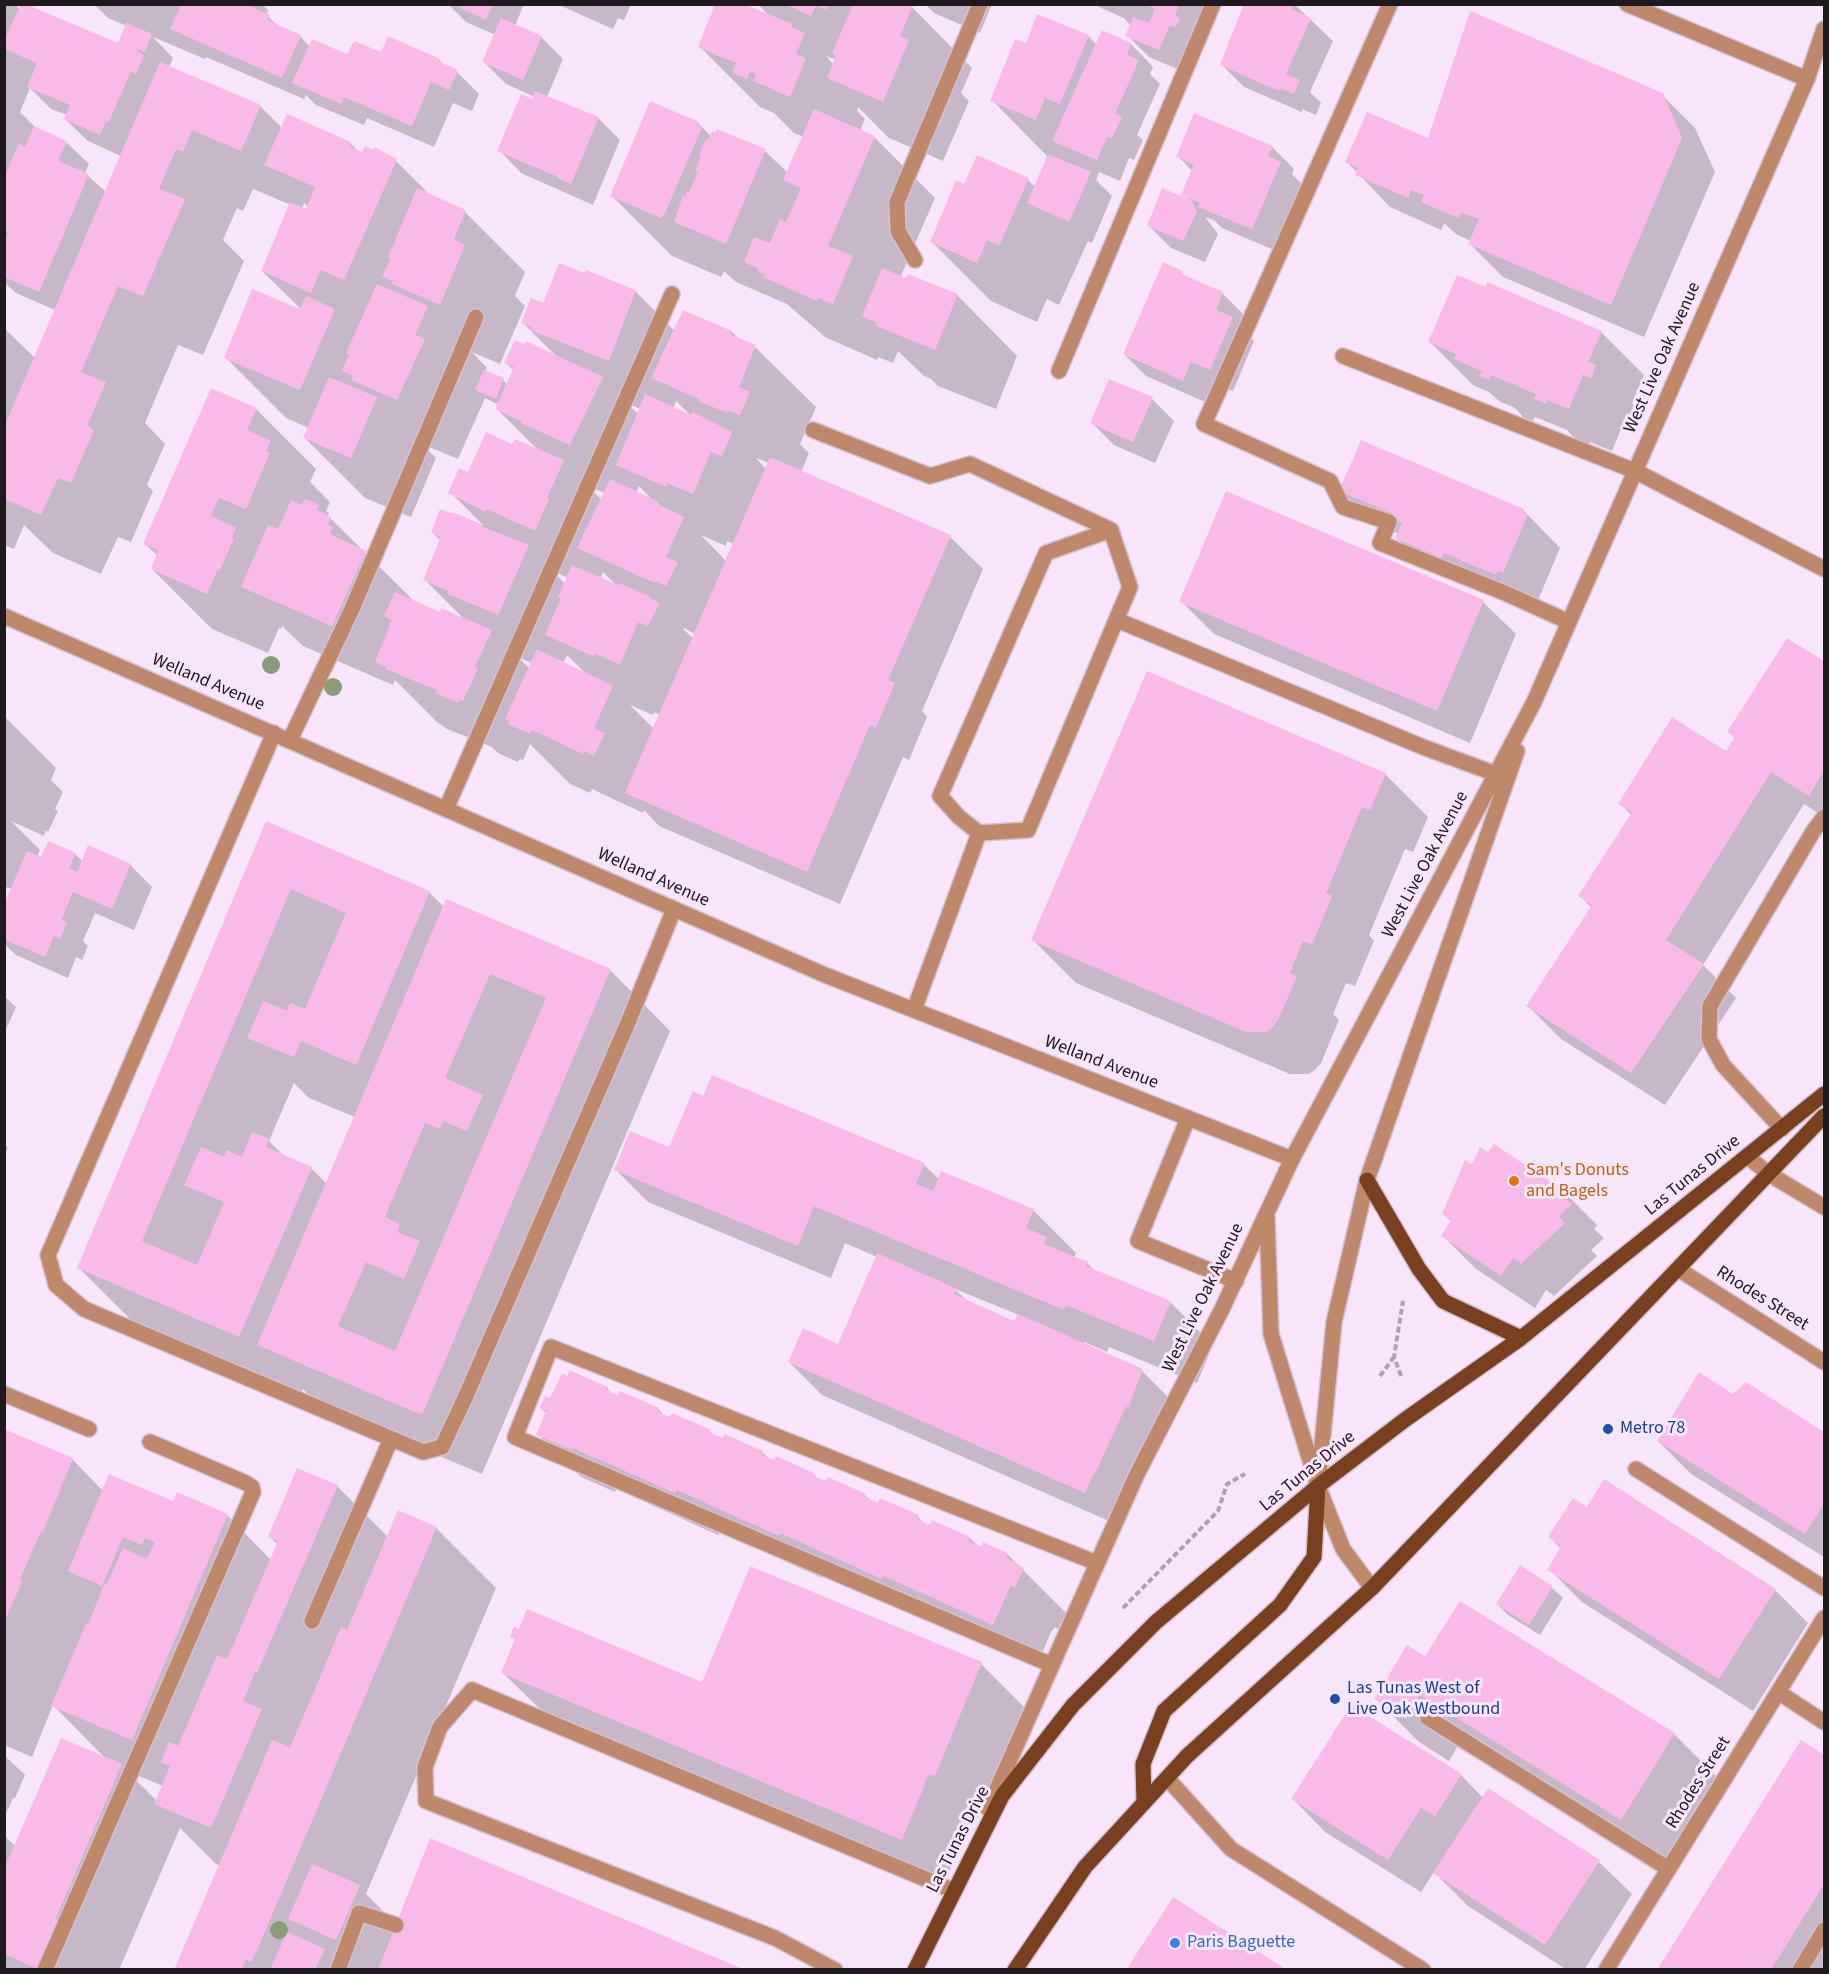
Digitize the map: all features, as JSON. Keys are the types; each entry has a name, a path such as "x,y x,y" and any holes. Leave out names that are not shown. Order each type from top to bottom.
{"main road":[{"name":"Las Tunas Drive","path":"915,1970 1002,1796 1073,1705 1156,1622 1318,1486 1406,1419 1521,1338 1824,1095"},
{"path":"1015,1970 1085,1867 1186,1756 1372,1588 1824,1116"},
{"path":"1367,1180 1423,1276 1443,1301 1521,1338"},
{"path":"1144,1803 1143,1764 1164,1711 1280,1605 1314,1557 1318,1486"}],"street":[{"path":"915,260 898,231 897,202 980,4"},
{"path":"1059,371 1214,4"},
{"path":"1390,4 1204,424 1330,482 1343,507 1389,522 1380,543 1505,593 1569,622"},
{"path":"1627,4 1807,79"},
{"name":"West Live Oak Avenue","path":"938,1924 1137,1474 1236,1281 1292,1159 1534,702 1807,79 1824,29"},
{"path":"446,808 672,294"},
{"path":"291,740 352,609 476,317"},
{"path":"1343,356 1635,471 1824,569"},
{"path":"813,430 930,476 970,464 1111,530 1130,587 1028,830 979,833 959,817 940,796 1046,553 1111,530"},
{"name":"Welland Avenue","path":"4,616 825,975 1292,1159"},
{"path":"1117,620 1423,747 1496,774"},
{"name":"West Live Oak Avenue","path":"1372,1588 1343,1549 1318,1486 1334,1322 1367,1180 1534,702"},
{"path":"274,733 48,1255 56,1286 84,1309 423,1452 442,1447 627,1024 674,909"},
{"path":"1782,1129 1723,1065 1709,1039 1710,1006 1824,816"},
{"path":"914,1010 979,833"},
{"path":"1188,1118 1138,1241 1236,1281"},
{"path":"1748,1157 1769,1174 1824,1207"},
{"path":"1267,1214 1271,1334 1318,1486"},
{"name":"Rhodes Street","path":"1678,1269 1824,1362"},
{"path":"1052,1665 515,1437 551,1347 1097,1563"},
{"path":"4,1394 89,1430"},
{"path":"312,1621 391,1439"},
{"path":"45,1970 254,1492 252,1486 246,1483 150,1442"},
{"path":"1636,1469 1824,1588"},
{"name":"Rhodes Street","path":"1606,1970 1824,1618"},
{"path":"835,1970 775,1938 426,1801 425,1767 440,1727 472,1690 952,1890"},
{"path":"1778,1692 1824,1722"},
{"path":"1428,1718 1668,1869"},
{"path":"1167,1778 1232,1849 1423,1970"},
{"path":"338,1970 359,1913 396,1925"},
{"path":"1800,1970 1824,1930"}],"path":[{"path":"1380,1376 1394,1358 1403,1301 1407,1293"},
{"path":"1394,1358 1401,1376"},
{"path":"1115,1616 1218,1511 1227,1484 1245,1474"}],"building":[{"path":"21,4 26,4 118,43 126,23 152,34 145,52 137,49 144,55 136,74 131,71 109,122 106,121 100,135 64,119 70,105 27,87 37,63 4,49 4,41"},
{"path":"181,4 245,4 270,15 267,20 301,35 282,78 170,29"},
{"path":"452,4 493,4 486,20"},
{"path":"715,4 744,4 792,24 791,27 805,33 796,54 806,58 790,97 753,81 756,74 750,72 747,79 732,73 736,63 698,47"},
{"path":"784,4 828,4 826,10 816,5 811,16"},
{"path":"853,4 909,4 913,6 900,36 909,40 883,102 827,78 836,56 832,54"},
{"path":"1145,4 1179,4 1175,15 1180,18 1176,27 1170,25 1159,50 1125,36 1133,17 1149,23 1155,9"},
{"path":"1244,4 1293,4 1291,9 1311,18 1286,74 1300,80 1294,94 1280,88 1279,91 1220,65"},
{"path":"1470,11 1663,93 1682,138 1611,305 1468,244 1479,219 1461,212 1458,218 1421,202 1424,195 1411,190 1408,198 1355,175 1358,168 1345,162 1367,112 1428,138"},
{"path":"1037,14 1089,35 1060,104 1045,98 1036,120 990,101 1015,39 1026,43"},
{"path":"501,18 542,36 523,80 482,62"},
{"path":"1102,30 1131,43 1127,55 1139,60 1115,114 1122,117 1112,138 1107,137 1097,160 1052,141"},
{"path":"388,36 440,59 438,61 458,70 449,90 431,82 412,126 344,97 341,104 292,83 312,39 347,54 354,41 381,52"},
{"path":"160,62 261,105 241,151 192,130 183,152 176,149 159,189 185,199 143,296 118,286 81,372 106,382 87,426 94,430 71,483 58,478 41,515 5,499 5,425"},
{"path":"535,91 599,117 571,184 497,151 521,94 532,99"},
{"path":"650,101 699,122 698,125 702,127 661,218 610,196"},
{"path":"814,109 875,136 828,246 853,256 833,304 818,298 817,301 763,277 764,274 758,272 759,269 744,262 754,237 770,243 780,219 786,222 801,188 783,180"},
{"path":"1194,113 1273,146 1268,156 1281,162 1252,229 1198,207 1200,203 1181,195 1194,164 1176,157"},
{"path":"287,114 351,142 350,147 362,152 365,146 373,150 374,147 397,159 344,280 321,270 311,293 261,271 290,202 306,209 315,187 264,165"},
{"path":"34,126 67,141 58,161 89,174 39,292 4,277 4,242 8,233 4,231 4,178 19,143 25,147"},
{"path":"717,129 766,149 726,244 674,222 683,195 689,192 698,172 695,171 706,139 708,140 712,131 716,132"},
{"path":"1048,154 1091,172 1069,222 1027,203"},
{"path":"977,155 1029,178 999,246 987,240 977,263 930,242 956,180 964,184"},
{"path":"417,188 466,210 454,239 465,245 440,305 392,284 393,281 382,276"},
{"path":"1162,188 1191,200 1197,211 1183,241 1147,226"},
{"path":"1163,262 1183,271 1182,274 1223,292 1216,310 1233,317 1210,370 1191,362 1183,381 1123,354"},
{"path":"559,263 584,273 586,270 636,290 609,361 530,330 532,327 521,323 531,298 543,303"},
{"path":"882,268 906,278 908,274 958,294 935,350 876,326 877,323 862,316"},
{"path":"1457,275 1486,287 1487,282 1602,331 1588,362 1596,365 1591,378 1583,375 1569,409 1547,400 1546,404 1534,399 1536,394 1491,375 1489,380 1480,376 1482,371 1454,359 1456,354 1428,342"},
{"path":"377,284 428,306 415,335 425,339 397,400 351,380 353,376 342,371 349,355 346,353"},
{"path":"252,289 300,309 306,296 335,309 300,390 224,358"},
{"path":"683,310 732,331 731,335 756,345 739,387 750,392 740,415 729,411 728,413 698,401 699,399 651,378"},
{"path":"515,340 524,344 526,341 603,377 570,445 495,409 514,367 504,363"},
{"path":"484,370 504,378 496,399 475,390"},
{"path":"329,377 377,397 351,458 303,438"},
{"path":"1109,379 1153,397 1133,442 1090,423"},
{"path":"211,388 257,408 247,430 271,441 266,451 270,452 246,509 219,498 211,516 236,528 220,570 218,569 207,594 151,569 158,550 143,544"},
{"path":"645,394 691,415 693,412 732,432 722,456 711,452 693,494 667,483 666,487 616,465"},
{"path":"486,432 512,444 515,439 564,460 535,531 487,509 486,512 448,493 459,468 468,472"},
{"path":"1361,440 1524,509 1523,512 1528,514 1503,573 1498,571 1496,575 1444,553 1442,558 1395,538 1402,523 1391,518 1393,514 1339,491"},
{"path":"770,457 951,535 888,680 895,683 876,728 870,725 807,872 625,793"},
{"path":"610,479 659,502 658,504 684,517 666,557 678,562 666,586 577,548"},
{"path":"1226,491 1484,600 1437,711 1179,602"},
{"path":"305,499 319,505 317,510 331,517 328,525 333,527 330,534 366,551 332,626 241,587 268,525 278,529 291,500 302,505"},
{"path":"440,509 529,545 498,615 448,594 449,591 423,580 441,537 431,533"},
{"path":"572,565 618,585 619,583 660,603 648,626 638,622 620,665 545,635"},
{"path":"395,592 440,612 441,608 492,630 463,701 459,700 458,703 436,693 437,690 385,669 386,667 375,662 392,620 384,616"},
{"path":"1787,638 1824,661 1824,770 1809,796 1771,772 1666,940 1704,964 1631,1073 1526,1006 1592,905 1578,896 1632,812 1618,804 1672,717 1726,751 1735,737 1727,732"},
{"path":"537,649 613,686 594,728 605,733 594,756 584,751 583,754 532,730 530,734 508,724 509,721 505,719"},
{"path":"1147,671 1386,773 1370,810 1362,807 1326,893 1332,896 1312,944 1303,941 1290,973 1297,976 1278,1020 1266,1032 1246,1032 1031,940"},
{"path":"266,821 430,891 356,1065 301,1041 294,1057 247,1038 263,1001 287,1011 290,1003 305,1009 346,913 291,889 142,1241 197,1265 224,1202 184,1185 201,1147 224,1157 227,1150 242,1157 252,1132 269,1139 266,1147 312,1167 239,1337 77,1268"},
{"path":"48,841 76,853 69,868 77,872 88,845 131,864 112,909 73,892 61,920 67,922 60,939 54,936 45,957 4,939 4,904 27,851 41,857"},
{"path":"446,899 611,969 422,1415 257,1345","holes":["490,974 546,998 395,1351 338,1326 366,1262 404,1279 420,1241 397,1232 400,1224 385,1217 425,1123 440,1129 443,1121 467,1131 483,1095 445,1078"]},
{"path":"712,1075 925,1163 916,1184 933,1191 941,1171 1034,1209 1026,1228 1047,1237 1044,1244 1088,1262 1086,1266 1171,1301 1154,1341 1066,1305 1064,1310 814,1206 798,1246 614,1170 630,1131 669,1147 693,1091 703,1096"},
{"path":"1494,1144 1565,1191 1561,1197 1572,1204 1559,1216 1565,1223 1521,1264 1513,1258 1501,1276 1441,1236 1451,1220 1442,1214 1465,1160 1472,1164 1480,1147 1488,1152"},
{"path":"877,1253 957,1289 954,1294 1014,1321 1018,1314 1143,1369 1128,1408 1126,1406 1085,1493 788,1362 803,1328 838,1344"},
{"path":"569,1370 608,1387 606,1390 618,1395 620,1391 659,1408 658,1412 670,1417 672,1413 711,1430 710,1433 723,1438 724,1434 763,1451 762,1455 774,1460 776,1456 814,1473 813,1476 827,1481 828,1477 866,1494 865,1497 878,1503 880,1498 919,1515 917,1519 930,1525 932,1520 970,1537 968,1541 981,1547 983,1542 1008,1553 1006,1557 1024,1568 1015,1587 1011,1585 993,1625 884,1576 882,1579 677,1490 675,1493 573,1448 572,1450 536,1435 546,1411 539,1408 545,1396 550,1398 562,1373 568,1376"},
{"path":"1699,1372 1733,1394 1746,1382 1824,1432 1824,1504 1805,1534 1657,1441"},
{"path":"4,1429 73,1458 43,1532 41,1531 20,1579 23,1580 4,1622"},
{"path":"297,1468 338,1485 243,1701 262,1709 211,1828 154,1804 170,1766 161,1762 169,1742 178,1746 217,1655 227,1659 278,1541 268,1537"},
{"path":"109,1474 173,1501 177,1492 228,1514 132,1740 51,1706 86,1624 123,1548 145,1558 148,1557 155,1542 145,1538 142,1545 123,1537 102,1586 68,1571"},
{"path":"1604,1479 1776,1589 1719,1679 1547,1570 1561,1546 1548,1537 1573,1498 1587,1507"},
{"path":"398,1510 437,1527 252,1962 246,1960 242,1970 174,1970 272,1740 290,1748 341,1627 347,1630"},
{"path":"1520,1565 1553,1586 1529,1625 1496,1604"},
{"path":"750,1566 982,1662 935,1776 929,1774 902,1840 501,1673 515,1639 510,1637 514,1626 519,1629 527,1609 702,1682"},
{"path":"1460,1601 1675,1733 1621,1820 1420,1695 1406,1719 1374,1699 1407,1645 1425,1656"},
{"path":"1351,1705 1462,1774 1435,1816 1421,1808 1388,1860 1291,1799"},
{"path":"61,1738 122,1764 56,1918 59,1920 38,1969 4,1954 4,1869"},
{"path":"1801,1740 1824,1755 1824,1884 1771,1970 1657,1970"},
{"path":"1488,1788 1600,1860 1545,1945 1433,1873"},
{"path":"430,1838 743,1969 743,1970 378,1970"},
{"path":"312,1864 360,1885 336,1940 288,1919"},
{"path":"1173,1897 1287,1970 1126,1970"},
{"path":"287,1932 325,1949 315,1970 270,1970"}],"place":[{"name":"Sam's Donuts and Bagels","path":"1514,1181"},
{"name":"Metro 78","path":"1608,1429"},
{"name":"Las Tunas West of Live Oak Westbound","path":"1335,1699"},
{"name":"Paris Baguette","path":"1175,1943"}]}
